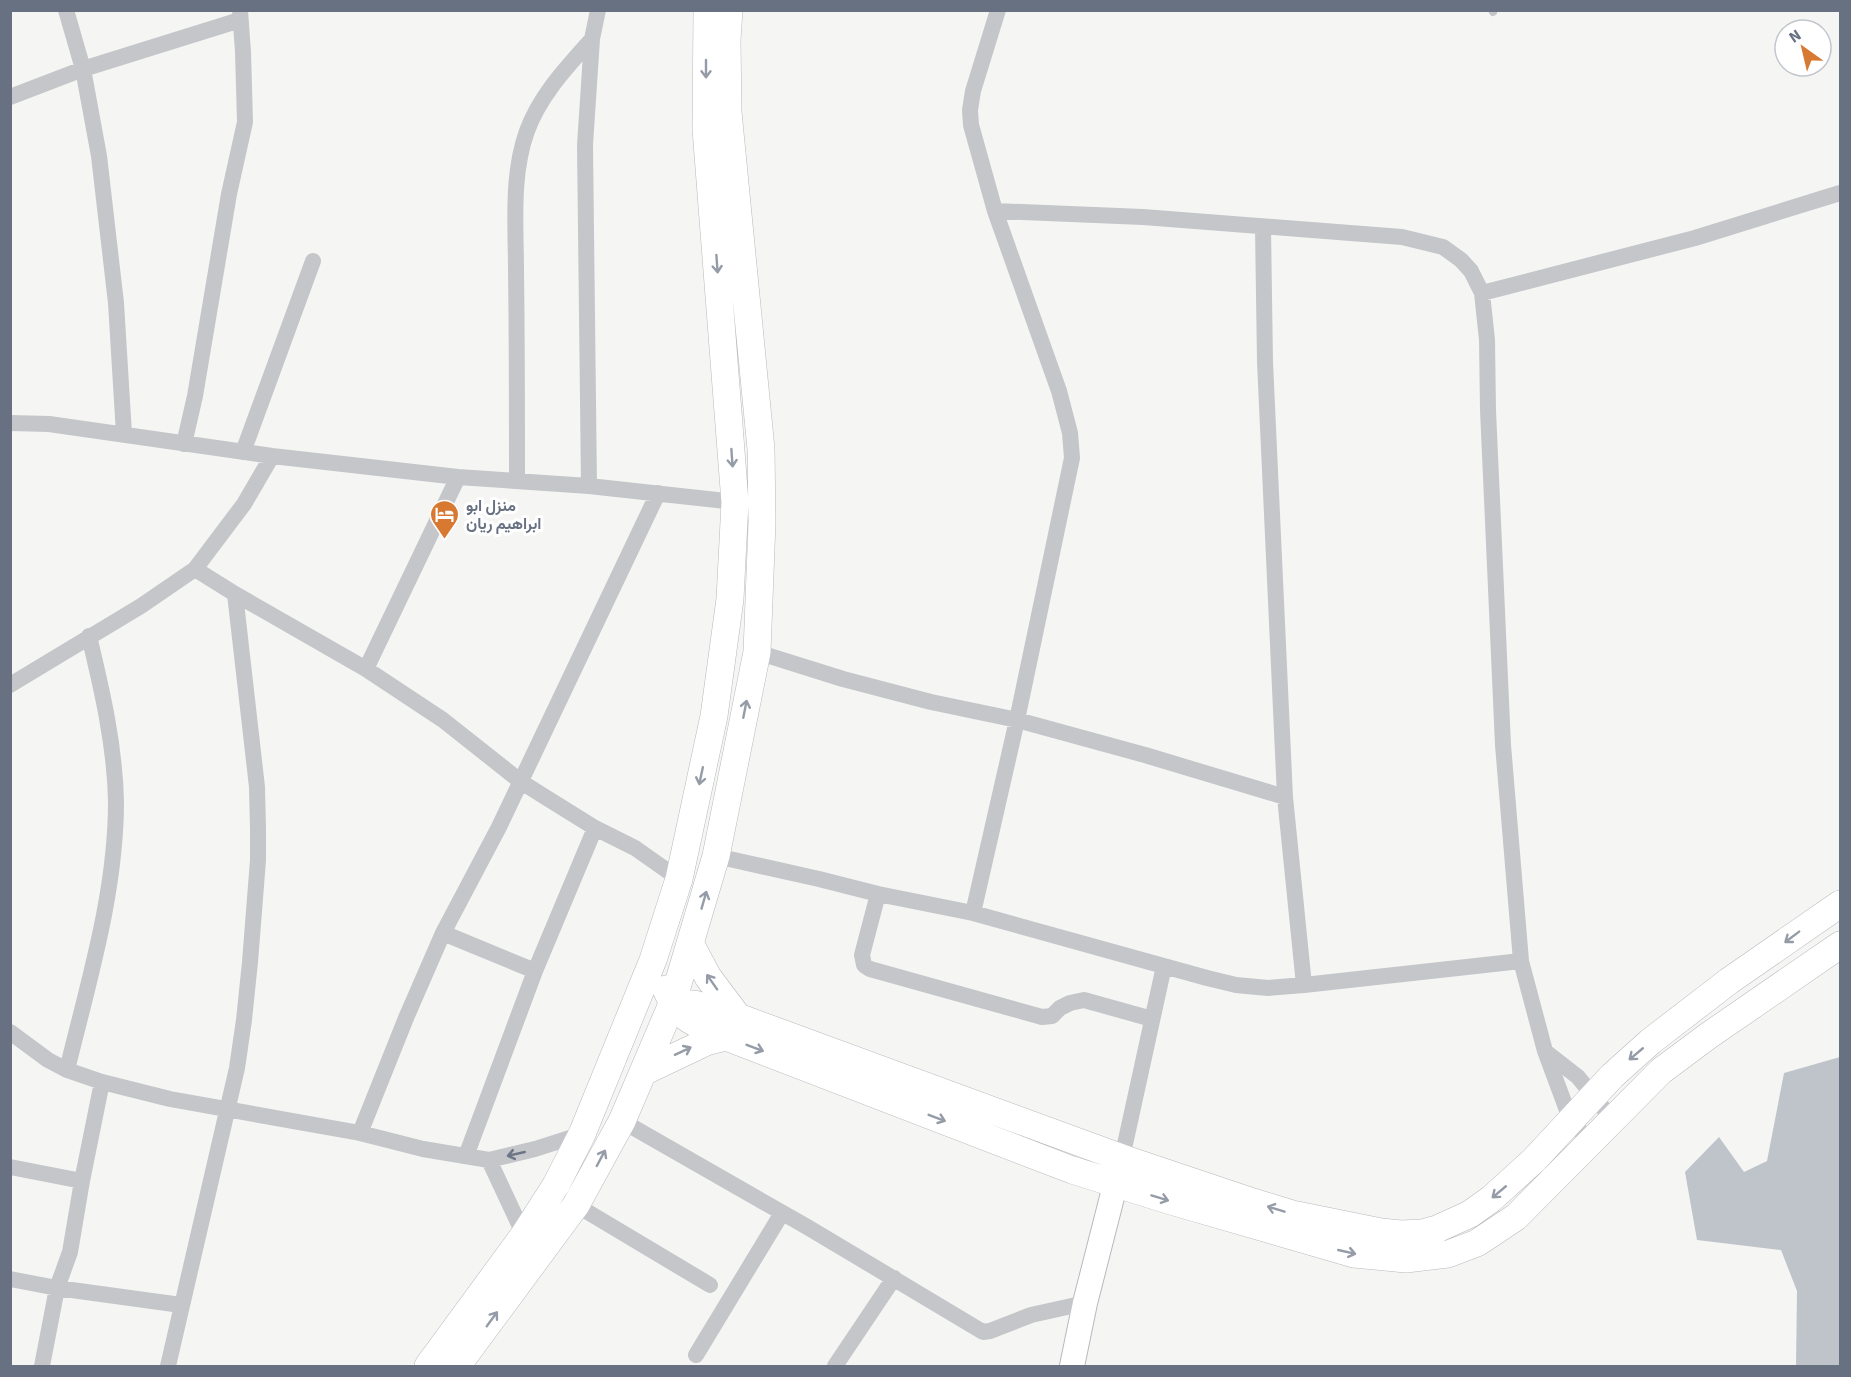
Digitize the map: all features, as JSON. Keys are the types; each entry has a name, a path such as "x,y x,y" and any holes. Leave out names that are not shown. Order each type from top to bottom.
{"main road":[{"path":"428,1366 524,1234 556,1185 582,1134 652,960 679,879 714,716 730,598 735,502 706,129 707,10"},
{"path":"457,1366 576,1205 622,1121 672,1004 716,856 757,652 762,522 761,450 728,112 729,10"},
{"path":"643,1072 732,1027 1292,1214 1381,1232 1422,1233 1447,1225 1477,1209 1526,1168 1612,1076 1651,1041 1729,981 1840,904"},
{"path":"691,945 732,1027"},
{"path":"629,1020 672,1004 694,1004 732,1027 1072,1170 1320,1246 1354,1254 1406,1259 1448,1254 1477,1243 1516,1217 1647,1084 1676,1059 1840,945"},
{"path":"652,960 672,1004"}],"street":[{"path":"66,10 83,69 99,156 115,291 123,434"},
{"path":"588,486 585,145 592,39 598,10"},
{"path":"973,913 1017,720 1072,458 1070,433 1059,391 995,211 971,125 970,110 973,92 998,10"},
{"path":"10,97 83,69 240,15 244,122 229,194 195,396 184,444"},
{"path":"517,481 515,201 521,148 541,101 592,39"},
{"path":"1482,293 1695,238 1840,193"},
{"path":"995,211 1143,217 1402,237 1443,248 1472,271 1482,293 1487,340 1503,745 1521,961 1545,1051 1571,1121 1591,1143"},
{"path":"1263,228 1264,362 1285,797 1304,985"},
{"path":"243,452 313,261"},
{"path":"10,423 49,424 272,456 458,477 588,486 735,502"},
{"path":"10,685 141,606 195,569 244,504 272,456"},
{"path":"366,669 458,477"},
{"path":"360,1133 443,933 499,827 658,493"},
{"path":"195,569 366,669 443,720 520,781 595,828 635,848 679,879"},
{"path":"168,1366 229,1108 244,1020 258,849 257,787 235,594"},
{"path":"68,1070 110,881 116,802 106,709 89,636"},
{"path":"757,652 931,702 1017,720 1285,797"},
{"path":"466,1156 535,971 595,828"},
{"path":"716,856 878,894 973,913 1236,984 1268,988 1521,961"},
{"path":"878,894 862,955 864,965 870,969 1042,1017 1052,1016 1060,1008 1084,1000 1152,1019"},
{"path":"443,933 535,971"},
{"path":"1072,1366 1085,1303 1116,1185 1164,966"},
{"path":"10,1032 48,1060 102,1082 170,1099 360,1133 423,1149 489,1160 582,1134"},
{"path":"1545,1051 1578,1077 1612,1119"},
{"path":"42,1366 57,1288 70,1252 102,1082"},
{"path":"622,1121 983,1332 990,1332 1031,1315 1085,1303"},
{"path":"489,1160 524,1234"},
{"path":"10,1167 82,1180"},
{"path":"576,1205 710,1285"},
{"path":"696,1355 782,1213"},
{"path":"835,1366 894,1278"},
{"path":"10,1279 57,1288 181,1305"}],"shaded area":[{"path":"1840,1057 1840,1366 1796,1366 1797,1291 1781,1250 1697,1240 1685,1172 1719,1137 1744,1172 1767,1161 1784,1073"}],"place":[{"name":"منزل ابو ابراهيم ريان","path":"445,540"}]}
